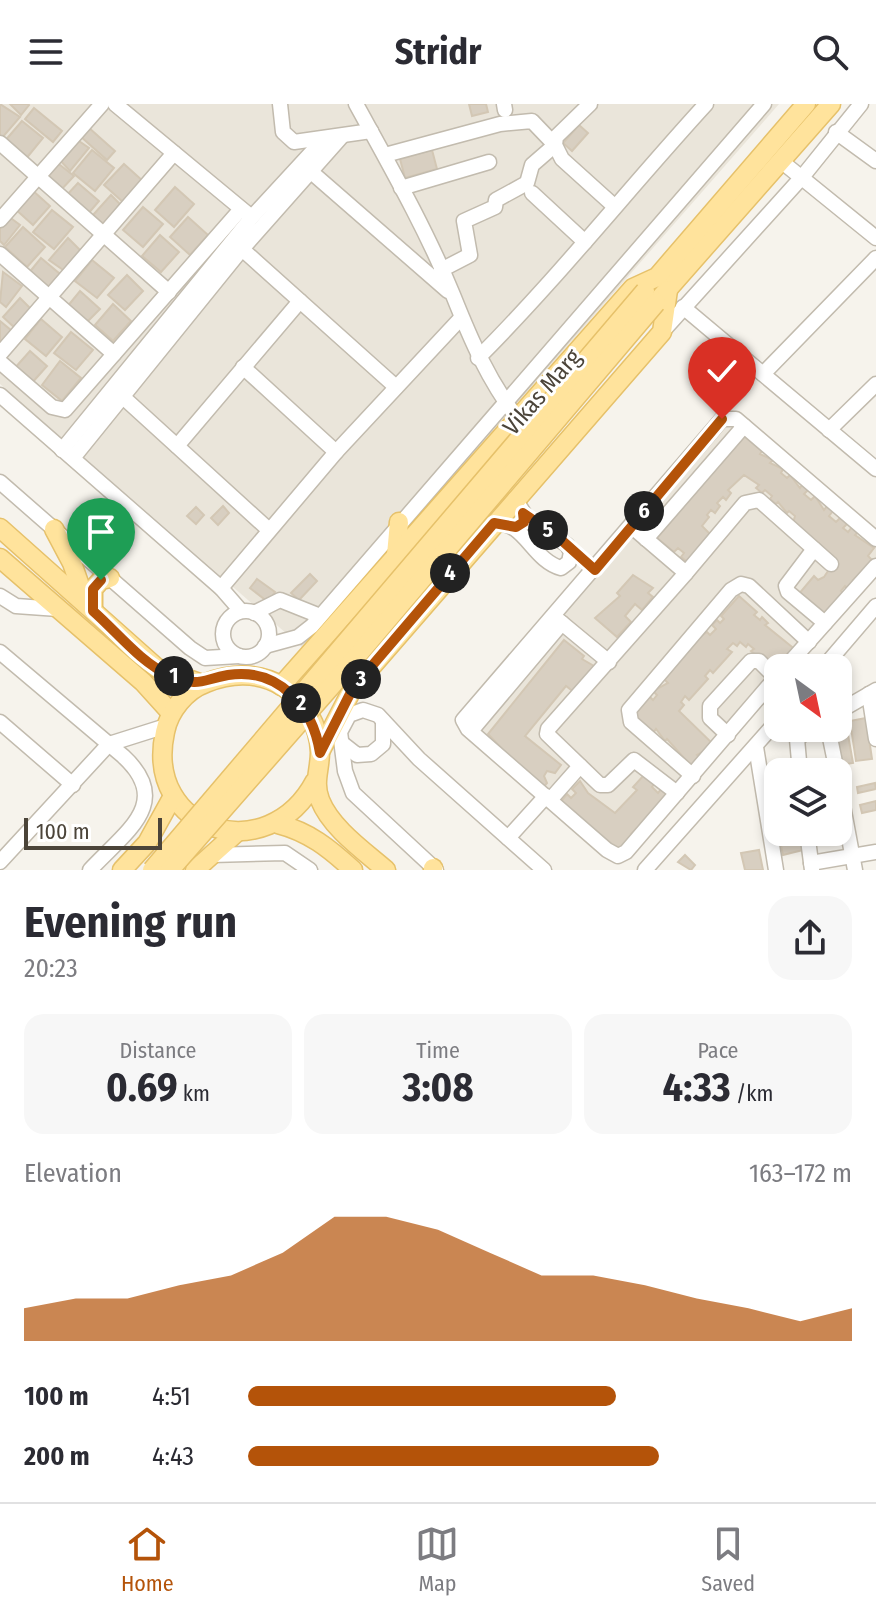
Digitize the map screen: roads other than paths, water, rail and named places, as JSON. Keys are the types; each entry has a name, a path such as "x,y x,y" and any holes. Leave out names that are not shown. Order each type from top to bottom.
{"main road":[{"name":"Vikas Marg","path":"656,290 806,104"},
{"name":"Vikas Marg","path":"656,290 781,161 831,104"},
{"name":"Vikas Marg","path":"281,686 374,566 396,555 633,288 656,290"},
{"path":"332,744 309,714 281,686 256,676 228,675 202,684 169,719 161,749 163,774 173,796 200,822 236,833 257,831 278,824 306,798 332,744 350,692 505,524 662,332 656,290"},
{"path":"152,870 656,290"},
{"path":"170,870 333,684 656,290"},
{"path":"396,555 399,522"},
{"path":"0,528 157,668 202,684"},
{"path":"54,529 90,608"},
{"path":"0,558 143,682 169,719"},
{"path":"90,608 93,589 101,580 110,578"},
{"path":"315,781 321,802 337,823 386,870"},
{"path":"122,870 153,834 173,796"},
{"path":"278,824 302,830 353,870"},
{"path":"195,870 236,833"}],"street":[{"path":"0,220 102,104"},
{"path":"115,104 252,217"},
{"path":"280,104 283,132 294,142 371,131"},
{"path":"356,104 385,155 441,270 478,358 518,419"},
{"path":"441,270 470,255 464,221 495,207 496,200 527,183 532,165 555,145 556,137 590,104"},
{"path":"478,358 548,288 613,205 706,104"},
{"path":"0,482 205,658 254,655 265,646 298,637 374,566 399,522 764,104"},
{"path":"662,332 803,176 861,104"},
{"path":"385,155 500,124 532,121 555,145 562,159 613,205"},
{"path":"836,132 876,161"},
{"path":"0,362 59,410 73,404 169,292 309,170 342,136"},
{"path":"67,454 252,217 323,140"},
{"path":"0,143 169,292"},
{"path":"0,354 174,153"},
{"path":"781,161 876,238"},
{"path":"401,188 489,162"},
{"path":"309,170 453,295"},
{"path":"532,193 585,242"},
{"path":"67,454 123,397 242,249 252,217"},
{"path":"242,249 396,387"},
{"path":"0,254 114,354"},
{"path":"763,374 876,258"},
{"path":"177,446 300,301"},
{"path":"683,307 876,469"},
{"path":"221,588 336,452 461,318"},
{"path":"243,367 336,452"},
{"path":"829,430 876,384"},
{"path":"0,395 248,612 267,624 265,646"},
{"path":"123,397 269,530"},
{"path":"764,692 626,852 618,856 464,723 464,716 558,619 578,587 722,419 736,419 876,539"},
{"path":"646,539 744,426"},
{"path":"677,793 639,761 629,762 604,786 549,739 548,729 745,503 752,499 759,500 831,564"},
{"path":"519,507 595,570"},
{"path":"505,524 540,559 561,568 578,587"},
{"path":"631,526 686,573"},
{"path":"814,549 786,586 788,592 825,623"},
{"path":"561,568 569,562 571,552"},
{"path":"798,654 876,566"},
{"path":"693,776 631,722 629,710 731,590 741,584 749,586 809,642"},
{"path":"0,596 16,606 58,609"},
{"path":"224,642 225,625 280,600 320,616"},
{"path":"835,654 876,606"},
{"path":"558,619 609,662"},
{"path":"190,648 202,649 224,642"},
{"path":"224,642 239,656"},
{"path":"0,652 140,771 146,783 147,795 141,814 90,870"},
{"path":"728,735 710,718 710,706 751,661 764,664"},
{"path":"350,692 354,712"},
{"path":"852,704 872,692 876,739"},
{"path":"332,744 342,725 354,712 371,712 544,870"},
{"path":"0,862 109,744 169,719"},
{"path":"383,721 383,744"},
{"path":"0,722 73,785"},
{"path":"645,870 764,737"},
{"path":"332,744 363,756"},
{"path":"332,744 361,803 434,869"},
{"path":"349,784 363,756 383,744"},
{"path":"383,744 419,759"},
{"path":"756,747 776,870"},
{"path":"508,838 580,766"},
{"path":"809,846 812,866 854,863 876,852"},
{"path":"212,855 285,853 310,870"}]}
